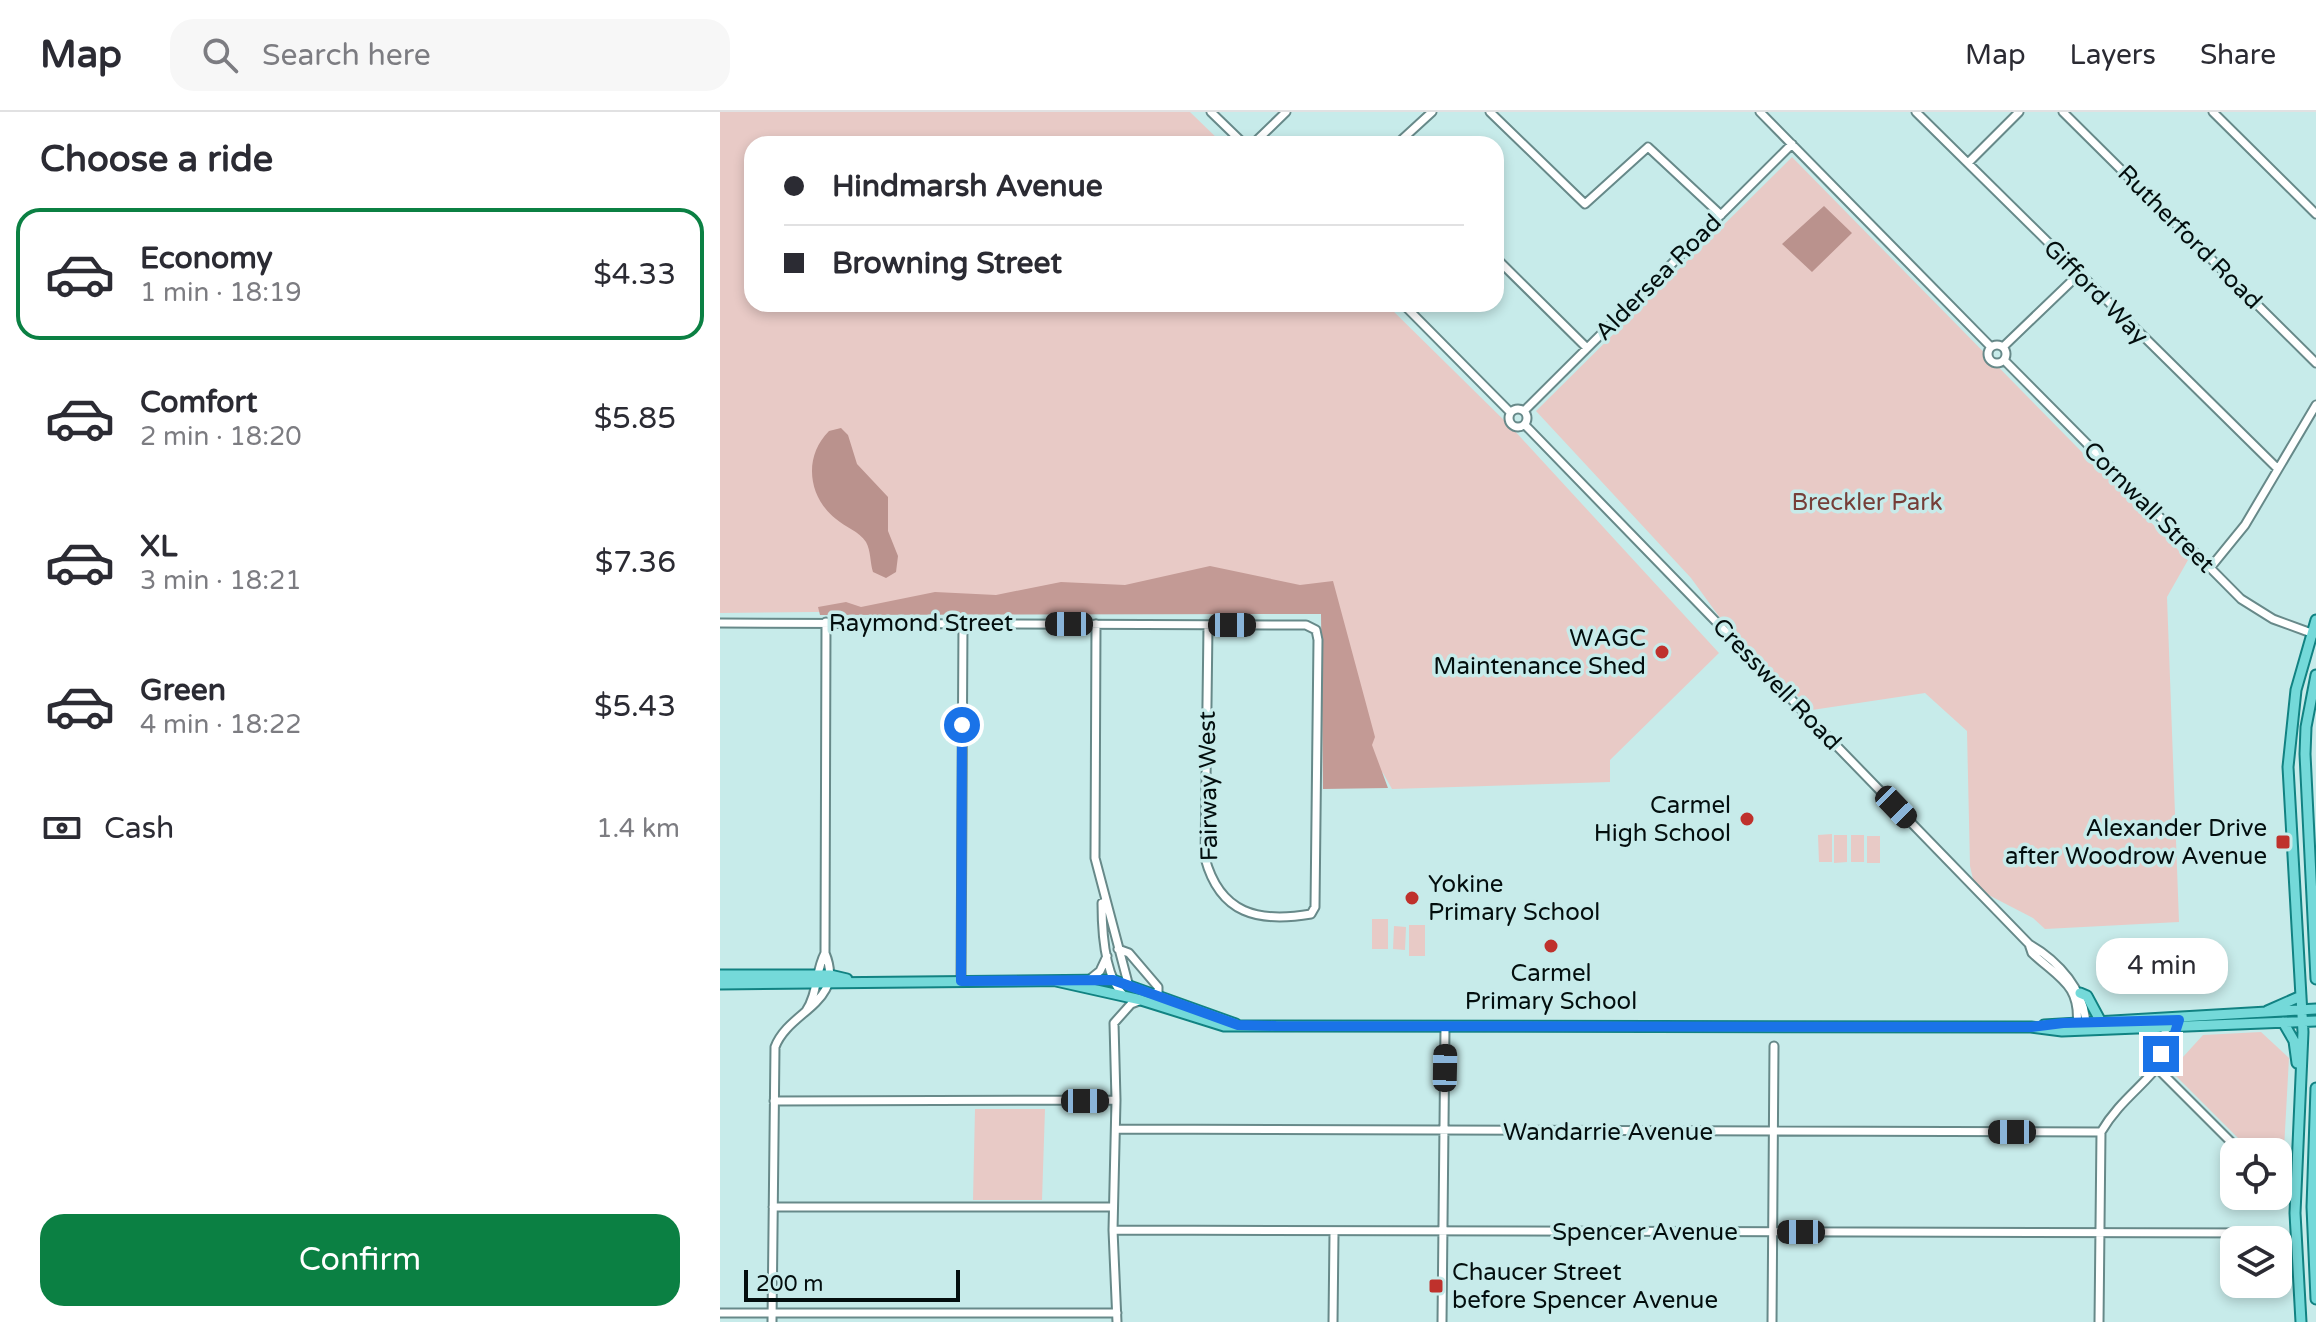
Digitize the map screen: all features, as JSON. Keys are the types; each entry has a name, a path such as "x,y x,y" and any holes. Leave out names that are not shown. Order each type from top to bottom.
{"main road":[{"path":"2301,1322 2295,1213 2302,1016 2288,767 2294,703 2316,620"},
{"path":"2316,675 2306,727 2305,754 2316,979"},
{"path":"720,975 817,980"},
{"path":"720,984 817,980 1113,980 1158,993 1238,1025"},
{"path":"1056,981 1141,1000 1213,1024 1238,1025 2081,1027 2147,1030 2264,1013 2302,1016 2316,1021"},
{"path":"2080,993 2087,996 2101,1022"},
{"path":"2264,1013 2301,996"},
{"path":"2081,1027 2101,1022 2283,1022 2316,1009"},
{"path":"2283,1022 2292,1036 2301,1073"},
{"path":"2147,1030 2158,1036 2164,1047"},
{"path":"2316,1088 2316,1299"}],"street":[{"path":"1211,112 1236,136"},
{"path":"1261,136 1286,112"},
{"path":"1406,136 1432,112"},
{"path":"1490,112 1585,204 1648,147 1721,215"},
{"path":"1760,112 1991,347 2003,347 2078,275"},
{"name":"Gifford Way","path":"1916,112 2278,469"},
{"path":"1968,163 2019,112"},
{"name":"Rutherford Road","path":"2063,112 2316,363"},
{"path":"2213,112 2314,209"},
{"name":"Aldersea Road","path":"1524,411 1792,144"},
{"path":"1504,266 1587,348"},
{"name":"Cresswell Road","path":"1411,312 1510,412 1512,425 1525,425 2080,993"},
{"name":"Cornwall Street","path":"1991,347 1991,360 2004,360 2241,599 2273,619 2313,634"},
{"path":"2003,347 2004,360"},
{"path":"2210,568 2245,525 2316,405"},
{"path":"1510,412 1524,411 1527,416 1525,425"},
{"path":"772,1317 775,1047 784,1032 818,1003 829,980 825,953 826,622"},
{"path":"961,981 963,622"},
{"name":"Raymond Street","path":"720,623 1306,625 1316,630 1315,907 1311,914"},
{"path":"1096,624 1095,858 1128,983"},
{"name":"Fairway West","path":"1208,626 1205,858 1211,879 1239,910 1266,917 1311,914"},
{"path":"2313,634 2316,645"},
{"path":"1103,896 1113,980 1124,996"},
{"name":"Cresswell Road","path":"2029,944 2032,953 2074,993 2079,1001 2081,1027"},
{"path":"1118,949 1129,953 1158,987 1158,993"},
{"path":"803,1014 813,999 825,953"},
{"path":"1090,979 1105,965 1108,954"},
{"path":"2080,993 2081,1027"},
{"path":"720,1313 772,1317 887,1311 1117,1318 1113,1230 1116,1129 1114,1023 1131,1004 1141,1000"},
{"path":"2157,1068 2172,1024"},
{"path":"2099,1322 2101,1132 2112,1113 2167,1058 2172,1024"},
{"path":"1442,1322 1445,1027"},
{"path":"1772,1322 1774,1046"},
{"path":"2157,1068 2227,1138"},
{"path":"774,1101 1116,1100"},
{"name":"Wandarrie Avenue","path":"1116,1129 2101,1132"},
{"path":"773,1207 1113,1207"},
{"name":"Spencer Avenue","path":"1113,1230 1334,1234 2220,1233"},
{"path":"1333,1322 1334,1234"},
{"path":"2297,1264 2315,1263"},
{"path":"887,1311 887,1322"}],"green space":[{"path":"720,112 1190,112 1215,136 744,136 744,312 1394,312 1513,429 1719,653 1610,760 1610,782 1392,789 1383,773 1367,763 1328,607 720,613"},
{"name":"Breckler Park","path":"1792,157 2188,560 2167,597 2179,922 2045,929 2033,918 1975,888 1970,866 1967,731 1925,693 1812,710 1726,626 1691,578 1536,411"},
{"path":"1832,834 1832,862 1819,862 1818,835"},
{"path":"1834,835 1847,835 1847,862 1834,863"},
{"path":"1851,835 1864,835 1864,862 1851,862"},
{"path":"1867,836 1880,836 1880,863 1867,863"},
{"path":"1372,919 1388,919 1388,949 1372,949"},
{"path":"1409,925 1425,925 1425,956 1409,956"},
{"path":"1394,926 1406,927 1405,950 1393,949"},
{"path":"2261,1032 2289,1058 2285,1138 2238,1138 2175,1075 2173,1068 2203,1035"},
{"path":"975,1109 1045,1109 1042,1200 973,1200"}],"shaded area":[{"path":"1824,206 1852,233 1812,272 1782,244"},
{"path":"841,428 848,435 857,464 888,497 888,531 898,556 896,572 886,578 873,572 869,549 863,538 827,510 815,488 812,464 815,453 829,431"},
{"path":"1210,566 1300,585 1333,581 1375,737 1372,745 1388,788 1323,789 1321,614 820,615 818,607 846,602 861,607 935,592 996,595 1061,582 1125,585"}],"place":[{"name":"WAGC Maintenance Shed","path":"1662,652"},
{"name":"Carmel High School","path":"1747,819"},
{"name":"Alexander Drive after Woodrow Avenue","path":"2283,842"},
{"name":"Yokine Primary School","path":"1412,898"},
{"name":"Carmel Primary School","path":"1551,946"},
{"name":"Chaucer Street before Spencer Avenue","path":"1436,1286"}],"route":[{"path":"962,725 961,981 1113,980 1158,993 1238,1025 2031,1027 2063,1023 2179,1020 2167,1058 2157,1068 2161,1054"}]}
